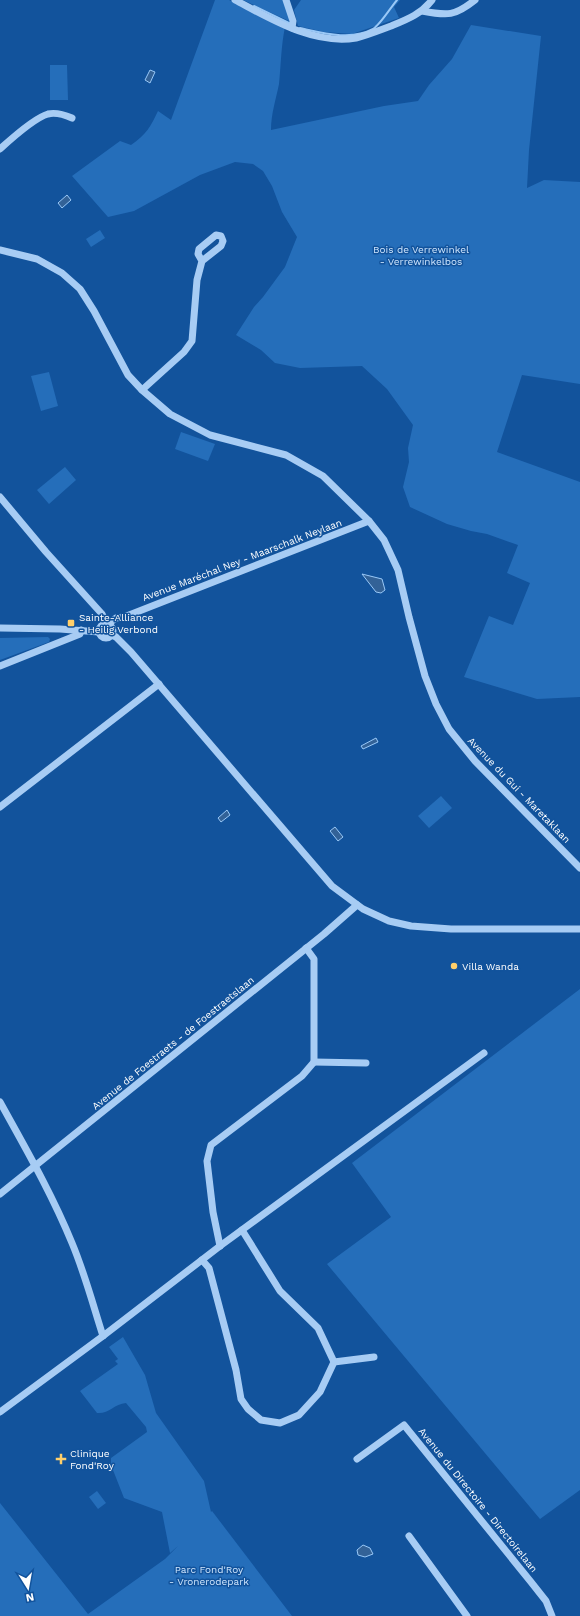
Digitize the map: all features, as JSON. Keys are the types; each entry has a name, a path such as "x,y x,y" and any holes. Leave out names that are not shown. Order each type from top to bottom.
{"street":[{"path":"235,0 292,28 332,38 357,38 406,20 422,12 432,0"},
{"path":"286,0 293,21 292,28"},
{"path":"422,12 446,14 460,12 475,0"},
{"path":"0,148 18,133 48,114 62,113 72,118"},
{"name":"Avenue du Gui - Maretaklaan","path":"0,250 37,259 62,273 80,289 94,311 128,375 142,390 170,414 210,435 286,455 323,476 368,521 384,540 398,570 425,676 436,704 449,729 475,761 580,868"},
{"path":"142,390 184,352 192,341 197,280 202,261"},
{"path":"0,497 102,614 107,624 112,626 112,633 108,638 100,636 97,610"},
{"name":"Avenue Maréchal Ney - Maarschalk Neylaan","path":"107,624 116,618 124,617 368,521"},
{"name":"Avenue Maréchal Ney - Maarschalk Neylaan","path":"112,633 118,622 124,617"},
{"path":"0,628 99,630 107,624"},
{"path":"0,666 80,634 81,630"},
{"path":"112,633 159,684 332,886 357,905 382,918 411,926 451,929 580,929"},
{"path":"0,807 159,684"},
{"name":"Avenue de Foestraets - de Foestraetslaan","path":"0,1194 306,948 357,905"},
{"path":"220,1246 213,1212 207,1161 211,1145 302,1076 314,1062 314,959 306,948"},
{"path":"0,1412 103,1336 220,1246 484,1053"},
{"path":"314,1062 366,1063"},
{"path":"0,1102 36,1166 73,1245 103,1336"},
{"path":"242,1230 280,1291 318,1328 334,1362"},
{"path":"202,1260 209,1268 236,1370 241,1398 248,1410 261,1420 280,1423 299,1415 320,1392 334,1362"},
{"path":"334,1362 374,1357"},
{"name":"Avenue du Directoire - Directoirelaan","path":"358,1460 404,1425 546,1601 552,1616"},
{"path":"409,1536 467,1616"}],"green space":[{"name":"Bois de Verrewinkel - Verrewinkelbos","path":"215,0 229,0 285,27 279,84 271,130 384,106 418,101 429,85 452,59 471,25 541,36 529,150 527,188 544,180 580,182 580,384 522,375 497,452 580,482 580,697 537,699 464,677 489,616 513,625 530,583 507,573 518,545 487,534 447,524 410,507 403,487 409,462 408,448 413,425 387,389 362,366 300,368 275,363 261,350 236,335 254,307 285,267 297,237 282,212 272,186 263,171 253,164 235,162 200,175 134,211 108,217 72,176 120,141 131,145 141,138 148,130 158,111 171,120"},
{"path":"243,0 283,0 290,19 289,21"},
{"path":"301,0 400,0 394,7 399,18 352,34 324,32 298,26 294,10"},
{"path":"50,65 67,65 68,100 50,100"},
{"path":"100,230 105,238 91,247 86,239"},
{"path":"49,372 58,406 41,411 31,376"},
{"path":"181,432 215,444 208,461 175,449"},
{"path":"65,467 76,480 49,504 37,490"},
{"path":"48,637 50,639 49,642 0,660 0,638"},
{"path":"441,796 452,808 429,828 418,816"},
{"path":"580,989 580,1490 540,1519 327,1264 391,1217 352,1163"},
{"name":"Parc Fond'Roy - Vronerodepark","path":"123,1337 145,1375 156,1413 204,1481 211,1512 212,1511 292,1616 0,1616 0,1503 88,1614 165,1559 178,1546 170,1553 162,1512 124,1498 111,1465 111,1458 147,1432 146,1427 126,1403 118,1405 105,1412 97,1413 80,1391 118,1364 115,1361 118,1359 109,1347"},
{"path":"97,1491 106,1503 98,1509 89,1497"}],"shaded area":[{"path":"150,70 155,72 150,83 145,80"},
{"path":"67,195 71,200 62,208 58,203"},
{"path":"362,574 382,579 385,590 381,593 376,592"},
{"path":"376,738 378,742 363,749 361,746"},
{"path":"227,810 230,815 221,822 218,818"},
{"path":"335,827 343,837 338,841 330,831"},
{"path":"363,1545 370,1548 373,1554 365,1557 358,1555 357,1550"}],"waterway":[{"path":"300,28 337,35 356,35 364,33 376,27 397,0"},
{"path":"254,6 289,23"}],"place":[{"name":"Sainte-Alliance - Heilig Verbond","path":"71,623"},
{"name":"Villa Wanda","path":"454,966"},
{"name":"Clinique Fond'Roy","path":"61,1459"}]}
